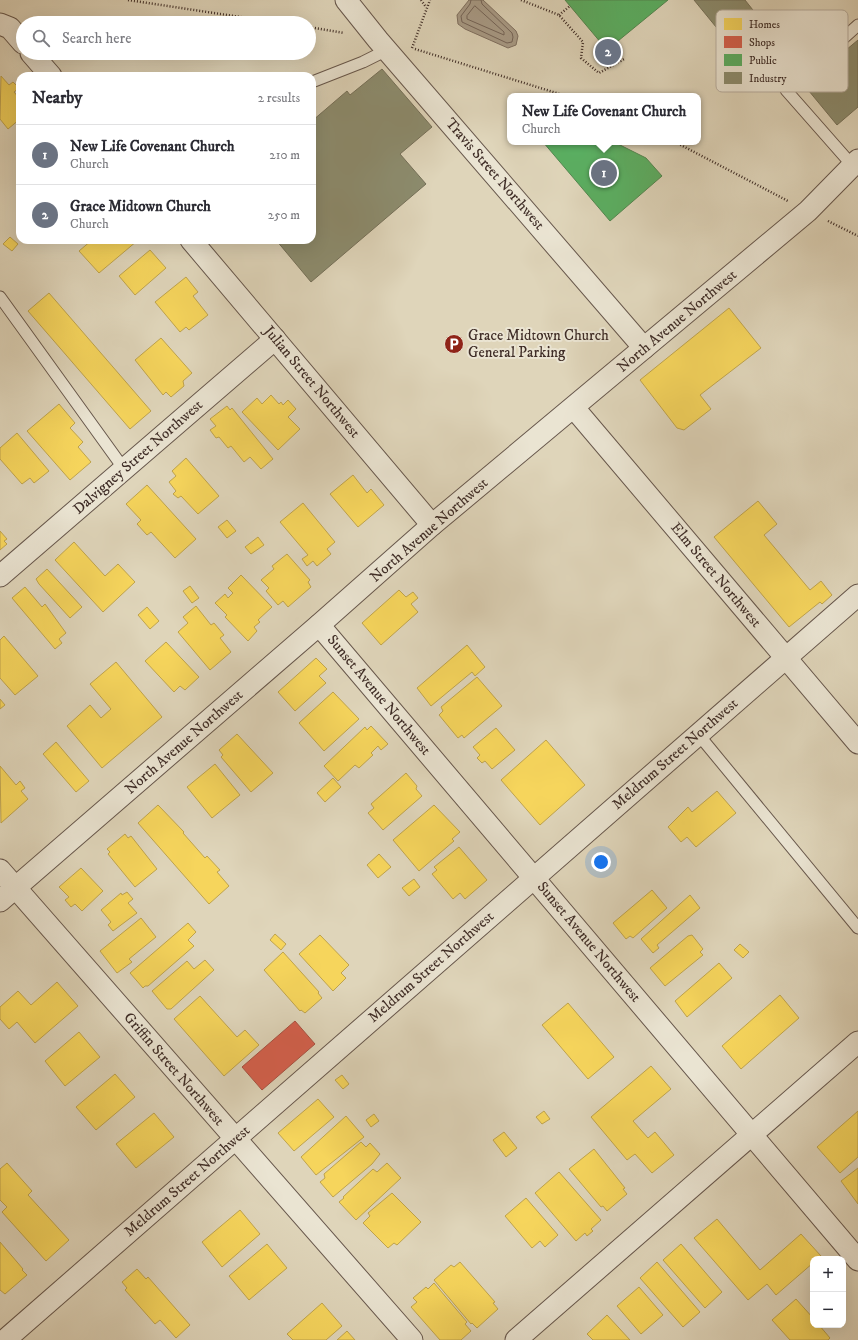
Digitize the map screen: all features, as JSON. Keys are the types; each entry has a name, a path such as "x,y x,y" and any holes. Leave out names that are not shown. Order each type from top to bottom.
{"street":[{"name":"Travis Street Northwest","path":"346,0 387,50 644,348"},
{"path":"0,24 10,28 16,35"},
{"path":"37,60 48,72"},
{"name":"North Avenue Northwest","path":"0,901 319,625 432,525 574,408 808,211 855,162"},
{"name":"Julian Street Northwest","path":"194,244 432,525"},
{"name":"Dalvigney Street Northwest","path":"0,576 275,339"},
{"name":"Elm Street Northwest","path":"574,408 858,743"},
{"name":"Meldrum Street Northwest","path":"5,1340 858,595"},
{"name":"Sunset Avenue Northwest","path":"319,625 858,1260"},
{"name":"Griffin Street Northwest","path":"0,870 412,1340"},
{"path":"516,1340 858,1042"}],"lane":[{"path":"848,34 858,25"},
{"path":"316,80 363,62 387,50"},
{"path":"788,92 855,162"},
{"path":"0,297 124,469"},
{"path":"698,734 858,928"}],"path":[{"path":"128,0 234,16"},
{"path":"421,0 426,7"},
{"path":"412,48 426,7 430,0"},
{"path":"521,0 559,15 583,42 581,58 598,74 624,59"},
{"path":"559,15 570,6"},
{"path":"316,28 351,34"},
{"path":"408,46 556,93"},
{"path":"682,145 794,204"},
{"path":"824,219 858,236"}],"water":[{"path":"469,0 483,0 516,31 518,36 516,45 508,48 465,29 458,24 457,15"}],"building: Homes":[{"path":"1,76 9,85 13,82 16,85 16,90 14,92 16,94 16,122 8,129 0,119"},
{"path":"10,237 16,244 18,244 12,251 3,244"},
{"path":"87,244 133,244 99,273 79,251"},
{"path":"150,250 166,268 135,295 119,276"},
{"path":"186,277 198,292 193,296 208,315 189,330 186,327 180,332 155,302"},
{"path":"49,293 151,411 130,429 28,311"},
{"path":"729,308 761,348 700,395 711,409 684,430 677,428 640,380"},
{"path":"161,338 192,373 183,381 184,386 171,397 166,392 163,395 135,360"},
{"path":"271,395 279,404 281,402 283,405 288,400 296,409 288,417 300,429 278,450 242,412 257,398 262,404"},
{"path":"59,404 75,423 70,428 83,442 78,447 91,462 70,480 27,431"},
{"path":"227,406 230,410 232,408 273,459 261,469 250,457 244,462 231,446 228,448 219,437 216,438 210,430 216,426 210,419"},
{"path":"17,433 49,471 34,483 30,478 22,484 0,459 0,448"},
{"path":"186,458 219,496 198,514 181,496 178,498 173,494 176,491 169,482 176,476 172,471"},
{"path":"353,475 367,493 371,489 384,505 358,527 330,494"},
{"path":"147,485 196,539 175,558 151,532 147,535 137,524 141,520 126,504"},
{"path":"758,501 777,524 764,535 810,590 821,581 832,595 822,604 820,602 789,627 714,537"},
{"path":"303,503 335,542 327,549 331,554 317,566 313,561 307,566 302,559 308,555 280,522"},
{"path":"227,520 236,531 227,538 218,527"},
{"path":"0,531 7,539 4,541 7,544 0,550"},
{"path":"258,537 264,545 251,554 245,547"},
{"path":"74,542 105,576 118,564 135,582 103,612 55,560"},
{"path":"287,554 310,580 308,582 311,587 288,607 283,601 278,605 266,591 269,588 261,580 274,569 272,566"},
{"path":"47,569 82,607 70,618 36,579"},
{"path":"241,575 272,607 258,620 260,622 254,627 257,631 248,641 225,617 227,615 215,603 225,594 228,598 233,593 228,588"},
{"path":"190,586 199,598 192,603 183,591"},
{"path":"25,587 42,607 45,604 66,633 59,639 62,643 55,649 12,598"},
{"path":"399,590 406,597 413,592 418,598 411,604 418,612 381,645 362,623"},
{"path":"196,606 211,625 214,623 224,635 220,638 231,652 210,670 178,632 188,623 183,617"},
{"path":"147,607 159,621 150,629 138,615"},
{"path":"4,636 38,676 15,695 0,678 0,640"},
{"path":"166,642 199,677 185,690 180,686 174,692 145,661"},
{"path":"467,645 485,667 475,676 472,672 431,706 417,688"},
{"path":"316,658 327,669 319,676 326,683 295,711 278,692"},
{"path":"116,662 162,717 102,768 67,726 90,705 101,718 111,709 90,684"},
{"path":"477,677 502,706 464,738 462,735 458,738 439,715 443,711 441,707"},
{"path":"333,692 359,719 324,751 299,723"},
{"path":"0,699 5,705 0,709"},
{"path":"371,726 388,744 381,750 378,746 371,753 373,755 359,768 355,765 338,781 324,766 365,727 367,730"},
{"path":"496,728 515,750 492,769 485,761 482,763 477,758 480,755 473,747"},
{"path":"237,734 273,773 251,792 221,757 223,755 219,750"},
{"path":"546,740 585,785 540,825 501,780"},
{"path":"56,742 89,781 76,792 43,754"},
{"path":"215,764 240,795 212,818 187,787"},
{"path":"0,766 16,785 20,781 25,788 21,791 28,799 1,823"},
{"path":"406,773 417,786 416,789 422,796 383,830 368,813 374,808 371,804"},
{"path":"333,778 341,787 325,802 317,793"},
{"path":"717,791 736,813 696,847 687,837 681,842 668,827 688,807 692,812"},
{"path":"158,805 184,832 183,833 205,858 207,856 220,870 217,872 229,886 209,904 138,823"},
{"path":"434,805 460,832 452,839 454,841 419,871 393,840"},
{"path":"125,834 128,838 131,836 157,869 135,887 108,854 110,852 107,849"},
{"path":"459,847 487,880 465,899 460,893 453,899 432,874 437,870 434,867"},
{"path":"379,854 391,867 378,878 367,865"},
{"path":"81,868 103,891 82,911 75,904 71,907 65,900 69,897 59,887"},
{"path":"414,879 420,887 409,896 402,888"},
{"path":"652,890 667,908 633,938 630,936 626,939 613,923"},
{"path":"127,892 133,899 128,903 137,913 113,931 108,925 111,922 101,910 121,893 122,895"},
{"path":"690,895 700,908 657,945 659,948 653,953 641,939"},
{"path":"141,918 156,937 129,959 132,962 117,973 100,951"},
{"path":"188,923 196,932 188,940 194,946 148,986 143,988 130,973"},
{"path":"275,934 286,944 281,950 270,940"},
{"path":"320,935 349,965 341,973 346,978 333,991 299,954"},
{"path":"692,935 703,949 700,952 703,955 665,986 650,968 688,936"},
{"path":"740,944 749,952 743,958 734,950"},
{"path":"283,952 319,992 318,993 322,998 305,1013 301,1010 300,1011 264,970"},
{"path":"205,960 214,970 171,1009 167,1009 152,991 187,961 194,969"},
{"path":"719,963 732,978 687,1017 675,1001"},
{"path":"57,982 78,1006 35,1043 17,1022 9,1029 0,1019 0,1007 18,991 31,1005"},
{"path":"780,995 799,1018 741,1069 722,1046"},
{"path":"200,996 237,1037 245,1030 259,1045 224,1076 174,1019"},
{"path":"568,1003 614,1057 588,1079 542,1025"},
{"path":"79,1032 100,1057 65,1086 45,1061"},
{"path":"651,1066 671,1089 633,1121 648,1138 655,1132 674,1155 652,1173 635,1154 627,1160 591,1117"},
{"path":"115,1074 135,1097 96,1130 76,1107"},
{"path":"342,1075 349,1084 343,1089 335,1080"},
{"path":"318,1099 334,1117 294,1151 278,1133"},
{"path":"544,1111 550,1119 542,1124 536,1117"},
{"path":"858,1111 858,1157 840,1173 817,1147"},
{"path":"154,1113 174,1137 136,1168 116,1144"},
{"path":"374,1114 379,1121 371,1127 366,1120"},
{"path":"346,1116 364,1137 316,1175 301,1157"},
{"path":"504,1132 517,1148 506,1157 493,1140"},
{"path":"361,1142 366,1147 370,1143 380,1154 372,1164 333,1197 320,1182 325,1178 324,1174"},
{"path":"594,1149 625,1188 623,1189 627,1194 607,1211 603,1206 601,1207 569,1169"},
{"path":"7,1163 32,1191 28,1195 69,1240 46,1261 2,1212 7,1207 0,1200 0,1169"},
{"path":"387,1163 401,1178 356,1220 339,1202 373,1169 377,1172"},
{"path":"858,1168 858,1204 841,1181"},
{"path":"559,1172 601,1220 591,1229 593,1231 587,1236 585,1233 576,1241 535,1193"},
{"path":"392,1193 421,1222 397,1245 394,1243 388,1248 363,1223 370,1216 368,1213"},
{"path":"526,1198 558,1235 545,1247 540,1241 532,1248 505,1216"},
{"path":"240,1210 260,1234 222,1267 202,1242"},
{"path":"717,1219 760,1270 801,1234 821,1256 810,1256 810,1266 776,1295 767,1284 748,1300 694,1238"},
{"path":"0,1242 27,1275 5,1294 0,1290"},
{"path":"267,1244 287,1268 249,1300 229,1276"},
{"path":"681,1244 722,1292 705,1308 663,1260"},
{"path":"460,1262 495,1302 493,1303 498,1309 477,1328 472,1323 471,1324 434,1280 451,1265 454,1267"},
{"path":"657,1262 700,1312 683,1327 640,1278"},
{"path":"137,1269 146,1279 148,1277 190,1325 176,1338 160,1320 155,1324 125,1290 127,1288 122,1282"},
{"path":"434,1283 467,1322 465,1324 471,1331 461,1340 440,1340 411,1307 417,1302 413,1298 426,1287 428,1289"},
{"path":"639,1287 663,1315 641,1334 617,1306"},
{"path":"796,1299 810,1315 810,1328 822,1328 830,1338 828,1340 790,1340 772,1320"},
{"path":"322,1303 342,1326 326,1340 293,1340 287,1334"},
{"path":"607,1315 630,1340 593,1340 587,1334"},
{"path":"347,1331 355,1340 337,1340"}],"building: Shops":[{"path":"295,1021 315,1044 262,1090 242,1067"}],"building: Public":[{"path":"565,0 668,0 607,50"},
{"path":"546,145 620,145 646,158 662,176 610,221"}],"building: Industry":[{"path":"694,0 745,0 753,10 716,10 716,27"},
{"path":"858,40 858,107 837,125 810,92 848,92 848,48"},
{"path":"382,69 432,127 400,154 426,184 311,282 279,244 316,244 316,118 347,91 350,95"}],"place":[{"name":"Grace Midtown Church","path":"608,52"},
{"name":"New Life Covenant Church","path":"604,173"},
{"name":"Grace Midtown Church General Parking","path":"454,344"}]}
